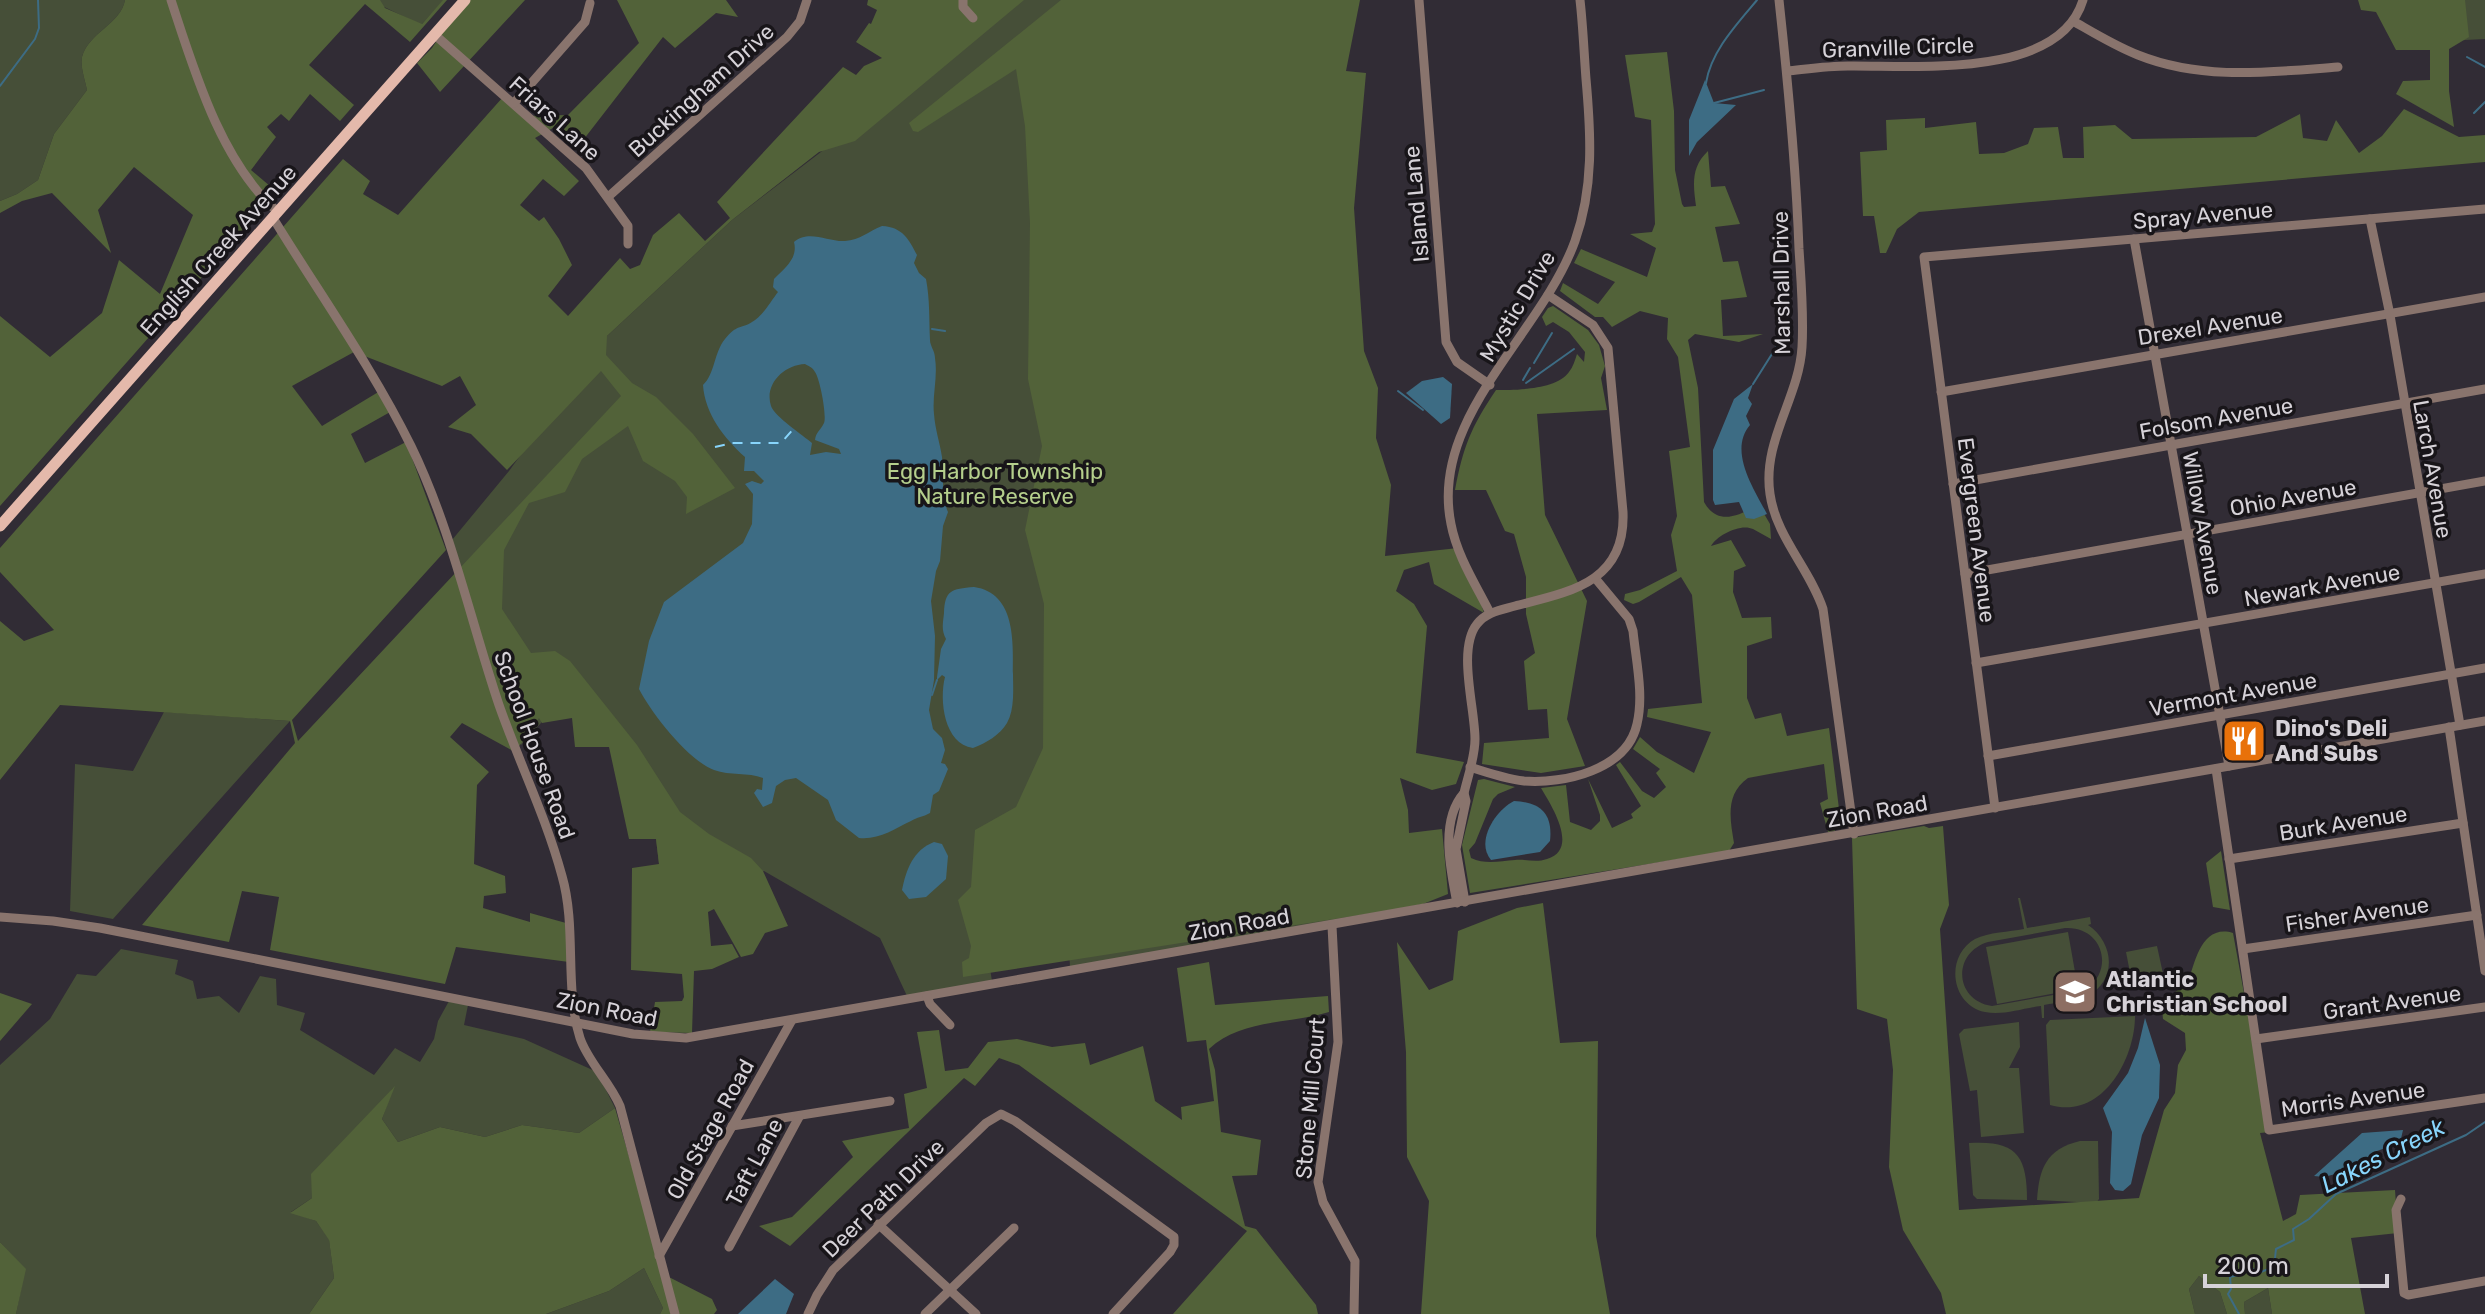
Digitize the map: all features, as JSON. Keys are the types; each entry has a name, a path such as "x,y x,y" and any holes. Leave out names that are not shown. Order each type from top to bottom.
{"main road":[{"name":"English Creek Avenue","path":"0,526 465,0"}],"street":[{"name":"School House Road","path":"171,0 196,73 226,141 275,215 389,405 435,502 500,707 562,876 570,923 577,1022 582,1043 618,1102 675,1314"},
{"name":"Buckingham Drive","path":"608,197 787,37 803,15 807,0"},
{"path":"963,0 963,7 973,18"},
{"name":"Island Lane","path":"1419,0 1446,342 1457,362 1490,385"},
{"name":"Mystic Drive","path":"1490,613 1456,546 1448,501 1449,479 1455,448 1471,414 1548,295 1576,238 1586,203 1591,136 1580,0"},
{"name":"Marshall Drive","path":"1779,0 1795,146 1802,345 1796,385 1772,450 1769,487 1780,525 1813,583 1823,609 1854,834"},
{"name":"Granville Circle","path":"1787,71 1838,66 1912,67 1989,61 2037,49 2056,39 2073,21 2083,0"},
{"path":"514,103 585,22 590,3"},
{"path":"2073,21 2124,49 2184,68 2243,73 2338,67"},
{"name":"Friars Lane","path":"435,35 577,159 628,226 628,244"},
{"name":"Spray Avenue","path":"1924,257 2485,209"},
{"name":"Larch Avenue","path":"2370,219 2390,315 2451,674 2463,823 2485,971"},
{"name":"Willow Avenue","path":"2134,239 2229,766"},
{"name":"Evergreen Avenue","path":"1924,257 1995,808"},
{"path":"1461,902 1456,849 1475,738 1468,647 1477,624 1490,613 1575,590 1595,578 1615,554 1623,523 1610,353 1598,330 1548,295"},
{"name":"Drexel Avenue","path":"1941,392 2485,297"},
{"name":"Folsom Avenue","path":"1953,484 2485,389"},
{"name":"Ohio Avenue","path":"1965,574 2485,481"},
{"name":"Newark Avenue","path":"1976,663 2485,574"},
{"path":"1470,767 1517,780 1559,780 1595,769 1615,757 1628,744 1636,730 1639,715 1633,631 1629,619 1595,578"},
{"name":"Vermont Avenue","path":"1988,756 2485,668"},
{"name":"Zion Road","path":"0,917 100,928 651,1037 680,1039 2485,721"},
{"name":"Morris Avenue","path":"2216,769 2269,1130 2485,1098"},
{"name":"Burk Avenue","path":"2229,859 2463,823"},
{"name":"Fisher Avenue","path":"2243,949 2477,915"},
{"name":"Stone Mill Court","path":"1332,926 1338,1042 1318,1186 1323,1202 1355,1261 1354,1314"},
{"path":"927,996 930,1004 950,1025"},
{"name":"Grant Avenue","path":"2256,1039 2485,1007"},
{"name":"Old Stage Road","path":"659,1256 792,1020"},
{"path":"732,1126 890,1101"},
{"name":"Deer Path Drive","path":"808,1314 833,1270 994,1116 1001,1114 1015,1121 1174,1237 1174,1245 1113,1314"},
{"name":"Taft Lane","path":"729,1247 799,1117"},
{"path":"2269,1130 2270,1141"},
{"path":"2401,1199 2396,1210 2404,1293 2408,1295 2485,1281"},
{"path":"878,1224 976,1314"},
{"path":"925,1314 1014,1228"}],"green space":[{"path":"0,0 125,0 118,16 86,48 82,65 87,90 54,134 38,180 0,201"},
{"path":"125,0 380,0 385,8 422,24 443,0 447,0 410,42 365,4 309,65 354,105 340,121 310,94 289,121 281,114 267,127 276,137 251,170 277,192 0,506 0,316 50,357 102,313 119,260 160,294 193,215 134,167 98,210 111,253 52,193 22,201 0,213 0,201 38,180 54,134 87,90 82,65 86,48 118,16"},
{"path":"370,0 444,0 421,25"},
{"path":"470,0 525,0 440,92 417,63"},
{"path":"617,0 726,0 738,17 716,13 675,48 663,37 577,148 560,124 535,138 579,181 564,196 543,179 520,205 539,221 544,217 572,265 548,296 568,316 620,258 630,269 640,265 653,235 679,213 705,241 730,218 717,202 843,67 856,75 864,66 882,58 856,42 871,24 877,10 867,5 868,0 1024,0 855,141 819,152 732,220 607,336 606,355 632,383 656,397 693,434 735,488 686,514 687,497 675,481 643,461 628,426 582,459 565,492 529,503 504,550 502,609 531,653 555,651 570,661 637,745 680,812 709,834 751,858 763,871 788,926 765,933 753,954 741,957 714,909 708,912 711,946 732,944 739,957 712,969 694,971 692,1033 650,1032 655,1002 682,1001 684,997 682,974 631,970 632,868 659,864 656,839 629,839 609,747 575,747 572,718 542,723 539,718 515,752 462,723 450,737 489,772 477,785 474,864 505,876 506,893 484,896 483,908 530,922 530,913 566,923 569,962 456,947 445,984 270,950 279,897 242,891 229,942 142,925 295,743 290,721 60,705 0,780 0,621 24,641 54,630 0,572 0,548 343,159 370,181 363,194 398,215 503,97 526,116 568,115 639,43","holes":["354,352 442,386 460,376 476,405 448,427 471,434 507,470 601,371 621,396 298,741 292,720 446,550 406,442 365,463 351,434 392,411 380,391 322,426 292,386"]},
{"name":"Egg Harbor Township Nature Reserve","path":"1020,0 1337,0 1392,910 1070,967 1064,853 983,926 992,981 907,996 880,938 764,871 668,892 637,773 570,691 521,745 452,540 509,471 607,336 732,220"},
{"path":"1061,0 1360,0 1346,71 1366,73 1354,208 1364,351 1378,388 1376,438 1391,485 1385,556 1458,548 1484,613 1434,584 1429,562 1404,570 1396,591 1414,604 1427,626 1416,753 1464,762 1456,784 1432,790 1400,778 1408,810 1409,833 1442,829 1448,894 1423,904 1392,910 963,977 962,962 969,958 971,946 958,900 971,887 975,830 1016,807 1043,748 1044,604 1025,530 1042,446 1028,379 1030,223 1025,126 1016,69 918,132 913,131 909,123"},
{"path":"2358,0 2465,0 2469,37 2449,49 2449,91 2454,127 2396,94 2403,81 2430,80 2430,50 2396,50 2376,12 2361,10"},
{"path":"2444,0 2485,0 2485,39 2446,41"},
{"path":"1667,52 1674,111 1675,170 1682,204 1684,207 1696,206 1696,170 1708,151 1711,187 1725,186 1740,224 1715,227 1723,262 1738,261 1747,297 1721,300 1723,336 1763,334 1739,342 1695,334 1688,340 1698,388 1704,502 1722,517 1736,515 1759,505 1770,524 1771,539 1753,529 1742,528 1724,534 1711,546 1731,540 1746,566 1734,571 1733,592 1742,618 1771,617 1772,638 1747,646 1747,698 1755,719 1781,713 1787,736 1829,728 1841,825 1834,826 1835,831 1828,832 1820,803 1828,799 1824,764 1748,778 1741,784 1732,799 1734,843 1729,851 1470,893 1462,845 1478,780 1515,787 1493,799 1475,843 1469,850 1471,858 1488,862 1543,860 1557,854 1562,837 1556,815 1541,788 1566,785 1570,822 1591,830 1600,821 1600,815 1588,779 1612,828 1633,818 1631,814 1641,806 1616,765 1620,762 1642,791 1654,798 1666,787 1656,773 1660,769 1633,749 1640,737 1657,752 1694,773 1711,732 1647,717 1648,709 1702,703 1692,595 1681,577 1639,602 1633,604 1624,600 1625,594 1640,590 1677,571 1671,535 1677,516 1669,451 1690,447 1678,357 1667,339 1668,318 1640,311 1612,327 1603,317 1595,317 1560,291 1563,283 1598,304 1615,282 1574,263 1581,249 1647,277 1656,248 1630,234 1652,232 1655,224 1651,120 1635,117 1625,55"},
{"path":"2404,109 2459,137 2485,135 2485,162 1919,212 1897,229 1886,253 1880,253 1874,216 1863,216 1860,152 1887,150 1886,120 1925,118 1925,128 1976,122 1979,154 2004,153 2028,144 2034,128 2058,127 2063,158 2084,158 2083,127 2115,125 2132,139 2256,137 2300,114 2303,138 2327,141 2336,120 2359,153 2382,136"},
{"path":"1553,306 1588,330 1599,345 1605,366 1601,378 1607,410 1537,414 1545,515 1587,601 1567,719 1585,766 1541,773 1482,764 1484,743 1549,738 1547,709 1528,710 1524,661 1535,653 1526,614 1526,577 1514,534 1505,531 1486,490 1455,490 1469,438 1496,390 1545,386 1569,372 1577,354 1584,362 1585,352 1569,332 1553,322 1546,326 1542,317"},
{"path":"164,712 290,721 113,919 70,911 75,764 133,771"},
{"path":"1924,826 1943,826 1949,905 1940,929 1959,1210 2139,1198 2164,1110 2175,1093 2178,1065 2186,1050 2185,1033 2163,1019 2164,1006 2188,983 2197,955 2207,939 2222,932 2233,933 2270,1132 2260,1133 2283,1221 2296,1214 2300,1195 2395,1190 2398,1233 2351,1238 2365,1314 2272,1314 2268,1288 2244,1302 2245,1314 2227,1314 2220,1292 2199,1276 2189,1289 2195,1314 1946,1314 1941,1293 1903,1230 1889,1167 1893,1070 1887,1019 1857,1009 1852,838"},
{"path":"2221,851 2230,910 2213,907 2206,863"},
{"path":"2018,898 2027,928 2090,917 2091,924 2088,925 2097,932 2107,951 2108,971 2104,981 2087,996 2044,1005 2044,1018 2041,1006 1999,1013 1973,1007 1964,1000 1959,990 1956,967 1959,956 1975,939 2024,929","holes":["2065,928 2078,929 2096,941 2102,960 2096,980 2087,989 1992,1006 1970,995 1962,976 1963,966 1976,948 1988,942"]},
{"path":"1543,903 1560,1043 1598,1041 1596,1236 1610,1314 1421,1314 1429,1201 1407,1157 1406,1052 1397,942 1429,990 1453,980 1458,931 1517,908"},
{"path":"2068,932 2078,989 1997,1004 1986,947"},
{"path":"2157,946 2165,983 2133,988 2126,952"},
{"path":"121,949 178,960 175,974 193,981 197,999 219,996 239,1013 260,976 276,979 277,1005 305,1013 300,1030 374,1075 395,1048 420,1062 434,1039 438,1021 449,1001 468,1005 464,1025 524,1039 597,1072 615,1108 579,1133 522,1125 485,1137 440,1127 398,1142 382,1119 393,1088 312,1198 291,1212 316,1221 329,1239 334,1278 309,1314 16,1314 25,1269 0,1242 0,1065 50,1019 77,974 96,976"},
{"path":"1209,962 1215,1005 1328,996 1329,1012 1251,1027 1222,1039 1209,1049 1215,1070 1221,1132 1261,1140 1257,1175 1232,1176 1245,1226 1256,1229 1316,1305 1318,1314 1173,1314 1247,1231 1019,1065 999,1058 975,1086 964,1078 790,1246 759,1226 792,1217 853,1157 842,1141 909,1128 904,1094 927,1088 917,1032 939,1030 945,1071 968,1068 988,1042 1017,1039 1052,1047 1085,1043 1090,1065 1143,1046 1155,1101 1182,1120 1181,1107 1214,1101 1206,1040 1187,1042 1177,968"},
{"path":"0,993 32,1004 0,1041"},
{"path":"2135,1016 2129,1050 2122,1067 2100,1095 2069,1107 2050,1105 2046,1025 2050,1020"},
{"path":"2019,1022 2020,1047 2009,1068 2019,1068 2024,1133 1981,1137 1977,1090 1970,1091 1959,1034 1964,1029"},
{"path":"395,1086 382,1119 398,1142 440,1127 485,1137 522,1125 579,1133 615,1108 663,1274 712,1299 717,1310 714,1314 660,1314 663,1308 644,1268 609,1291 546,1314 309,1314 334,1278 329,1240 316,1221 290,1213 312,1198 311,1174"},
{"path":"2080,1141 2098,1141 2099,1199 2096,1203 2037,1200 2046,1162 2059,1149"},
{"path":"1969,1143 1998,1144 2016,1154 2025,1172 2027,1200 1977,1199 1973,1195"},
{"path":"0,1242 26,1269 16,1314 0,1314"},
{"path":"644,1268 663,1308 660,1314 546,1314 609,1291"},
{"path":"2199,1276 2220,1292 2227,1314 2195,1314 2189,1289"},
{"path":"2268,1288 2272,1314 2245,1314 2244,1302"}],"water":[{"path":"1705,80 1714,103 1736,105 1697,142 1689,156 1689,120"},
{"path":"882,226 895,229 911,244 917,255 914,263 926,279 929,302 930,342 936,365 934,414 948,512 931,601 935,636 934,680 929,710 933,729 942,738 945,750 941,763 948,769 939,791 933,795 930,813 880,836 859,838 836,820 828,800 796,778 776,786 772,803 763,807 754,793 757,789 762,790 763,778 720,772 704,765 672,735 639,689 649,641 664,602 743,543 752,524 753,494 745,484 752,481 761,484 764,481 754,471 744,471 745,457 723,434 707,406 703,385 721,344 733,331 759,316 778,292 773,287 774,279 793,258 794,242 806,236 850,240","holes":["805,364 817,376 824,406 824,423 815,440 839,449 841,454 826,452 810,455 812,443 784,421 771,406 773,383 783,372"]},
{"path":"1443,377 1452,384 1450,418 1441,424 1406,393 1422,381"},
{"path":"1753,384 1748,398 1752,404 1746,416 1750,425 1744,435 1742,458 1750,482 1767,514 1754,519 1746,518 1739,502 1715,505 1713,500 1713,450 1734,399"},
{"path":"974,587 988,591 1005,609 1012,634 1013,692 1010,717 1004,727 973,748 963,745 950,730 944,709 945,677 942,675 937,680 937,677 941,649 946,639 943,626 948,595 955,590"},
{"path":"1514,801 1531,804 1543,811 1549,823 1550,841 1540,852 1491,860 1485,844 1486,835 1501,811"},
{"path":"934,842 942,844 948,856 946,879 926,897 909,899 902,890 908,868 921,850"},
{"path":"2145,1018 2160,1065 2159,1098 2142,1135 2131,1184 2123,1191 2115,1190 2110,1183 2112,1132 2103,1108 2128,1073"},
{"path":"2403,1130 2400,1143 2374,1152 2362,1167 2324,1177 2314,1176 2362,1133"},
{"path":"775,1279 794,1294 786,1314 738,1314"}],"waterway":[{"path":"0,86 35,39 39,28 38,0"},
{"path":"1706,83 1719,49 1757,0"},
{"path":"2467,57 2485,67"},
{"path":"1714,103 1764,90"},
{"path":"2474,113 2485,102"},
{"path":"932,329 945,331"},
{"path":"1534,363 1552,333"},
{"path":"1753,384 1777,346"},
{"path":"1526,383 1574,349"},
{"path":"1523,380 1530,368"},
{"path":"1398,391 1423,410"},
{"path":"932,695 937,680"},
{"name":"Lakes Creek","path":"2239,1314 2228,1294 2230,1277 2245,1269 2258,1273 2274,1267 2276,1249 2294,1240 2293,1229 2336,1194 2466,1135 2485,1122"}],"ferry route":[{"path":"715,447 732,443 781,443 795,427"}],"place":[{"name":"Dino's Deli And Subs","path":"2244,741"},
{"name":"Atlantic Christian School","path":"2075,992"}]}
